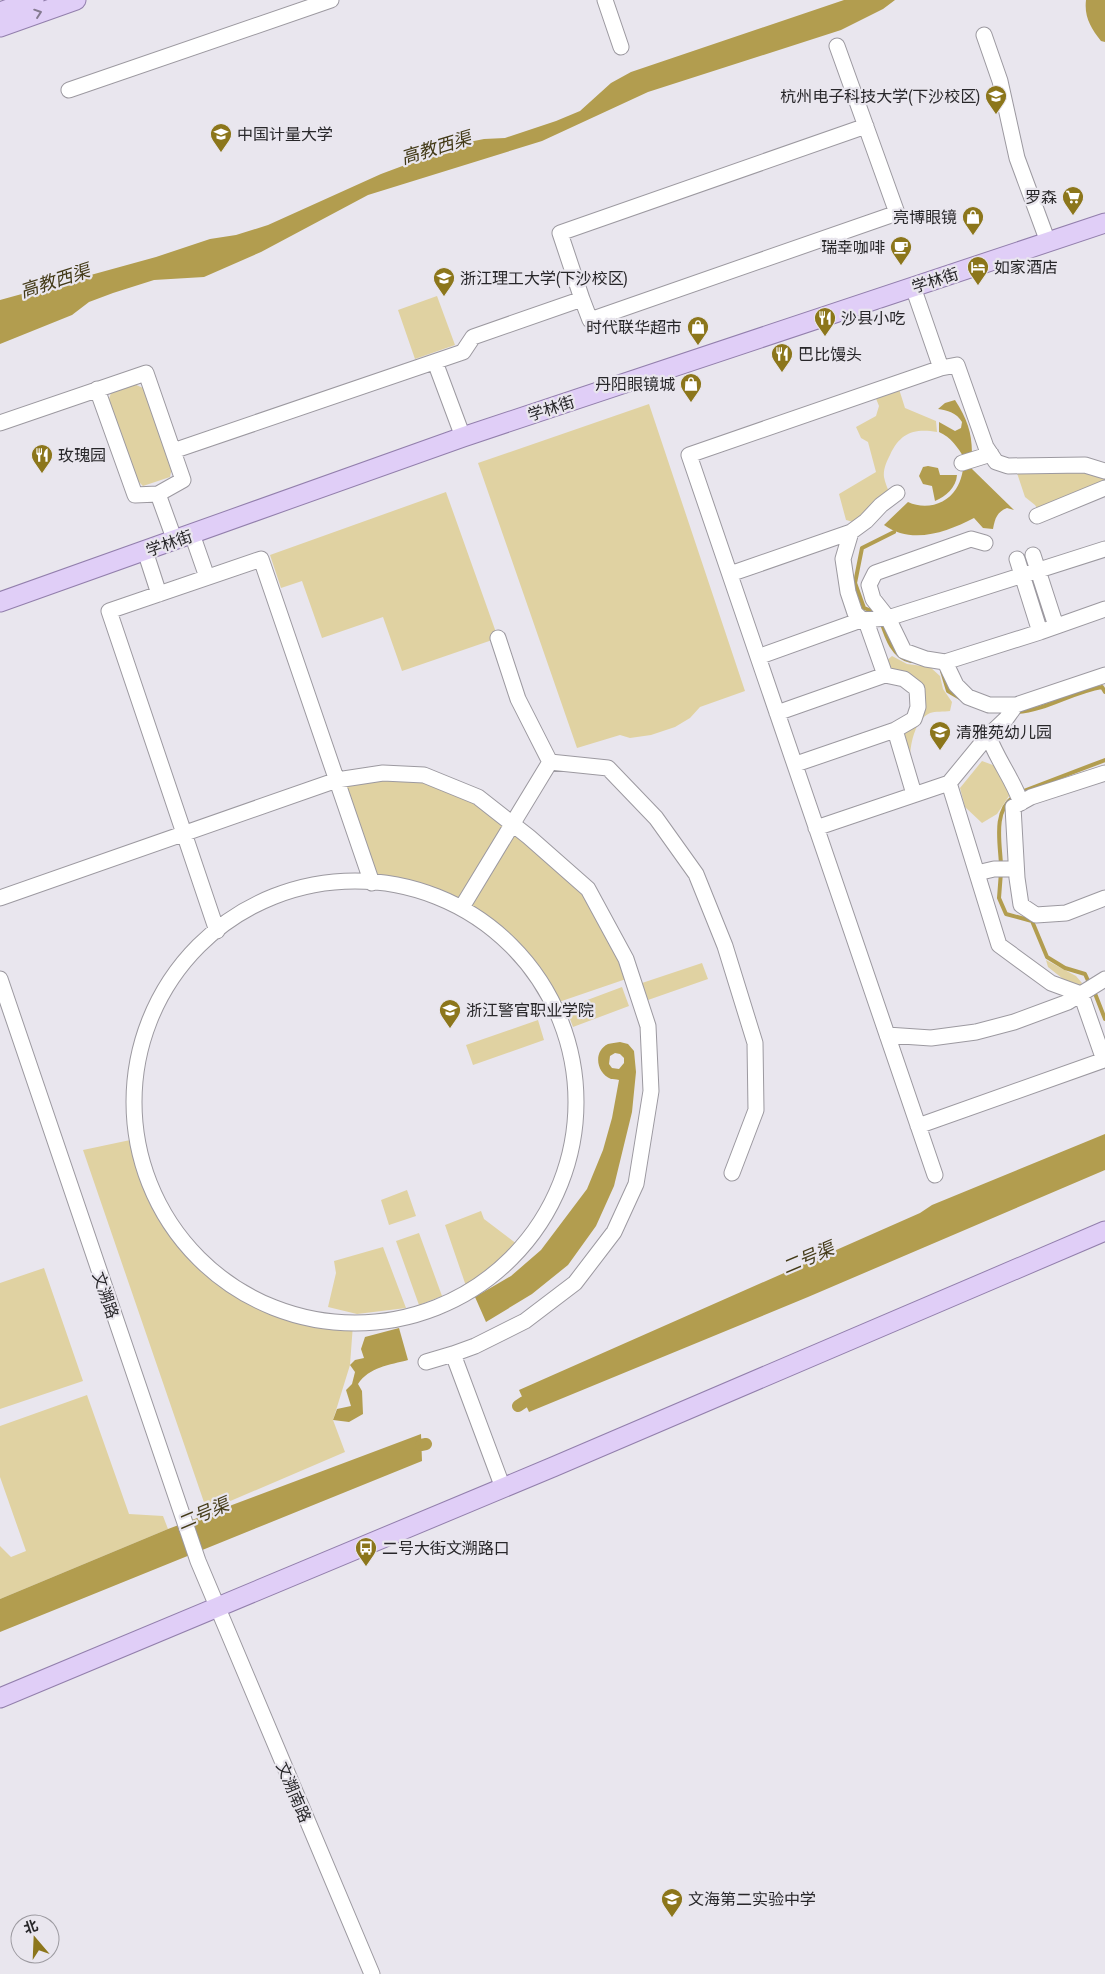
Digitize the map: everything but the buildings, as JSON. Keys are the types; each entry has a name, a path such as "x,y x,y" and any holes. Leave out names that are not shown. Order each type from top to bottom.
{"main road":[{"path":"0,12 34,0"},
{"path":"0,26 76,0"},
{"name":"学林街","path":"0,602 463,437 1105,223"},
{"path":"0,1707 503,1488 1105,1232"},
{"path":"0,1698 557,1477 1105,1245"}],"street":[{"path":"70,90 308,4 331,0"},
{"path":"605,0 621,47"},
{"path":"984,35 1000,81 1017,158 1048,242"},
{"path":"837,46 866,126 897,213 590,320 560,233 866,126"},
{"path":"913,287 941,368"},
{"path":"173,450 435,362 462,352 473,337 582,299"},
{"path":"435,362 463,437"},
{"path":"935,1175 689,455 941,368 957,365 990,454 996,462 1008,466 1086,465 1105,471"},
{"path":"0,423 146,373 183,480 158,494 135,496 97,390"},
{"path":"962,463 990,454"},
{"path":"1037,516 1105,488"},
{"path":"730,574 851,532 897,493"},
{"path":"158,494 207,577"},
{"path":"851,532 843,559 848,592 855,614 867,620"},
{"path":"984,544 971,539 875,573 869,585 874,599 888,618 904,651 926,659 945,662 1105,609"},
{"path":"758,657 867,620 888,618 1105,549"},
{"path":"145,551 159,594"},
{"path":"1033,555 1056,626"},
{"path":"217,930 109,611 261,559 372,883"},
{"path":"1017,559 1040,632"},
{"path":"867,620 884,675"},
{"path":"498,638 518,699 550,762"},
{"path":"945,662 956,685 968,697 989,705 1016,705 1105,675"},
{"path":"777,712 884,675 904,679 917,689 918,707 914,719 895,730 796,764"},
{"path":"816,828 949,783 988,735 1006,719 1016,705"},
{"path":"895,730 914,794"},
{"path":"988,735 993,750 1019,797"},
{"path":"462,907 550,762"},
{"path":"550,762 608,768 656,818 696,874 725,946 755,1043 756,1110 732,1173"},
{"path":"0,898 337,780 383,773 424,775 478,797 513,824 588,889 626,959 648,1026 651,1091 636,1184 614,1232 575,1283 525,1321 475,1346 426,1362"},
{"path":"1019,797 1031,797 1105,773"},
{"path":"949,783 999,945 1051,983 1083,993"},
{"path":"1019,797 1013,808 1007,869 1021,905 1036,915 1066,913 1105,898"},
{"path":"977,873 1007,869"},
{"path":"342,881 372,883 404,886 462,907 511,944 549,993 572,1051 577,1112 566,1173 538,1228 495,1274 456,1299 414,1315 353,1324 292,1315 235,1289 188,1249 154,1198 135,1139 134,1077 150,1017 181,964 226,922 281,893 342,881"},
{"name":"文溯路","path":"0,980 182,1518 218,1613"},
{"path":"887,1035 931,1038 976,1032 1014,1022 1068,1002 1102,981"},
{"path":"918,1126 1104,1060 1083,993"},
{"path":"453,1354 503,1488"},
{"name":"文溯南路","path":"218,1613 372,1974"}],"shaded area":[{"path":"844,0 895,0 883,9 841,30 648,92 542,141 368,195 261,252 204,277 154,280 113,293 89,302 72,315 0,344 0,300 156,257 210,239 236,235 268,225 381,174 464,143 484,139 505,138 580,111 611,83 631,72"},
{"path":"1086,0 1105,0 1105,42 1101,41 1089,22 1086,12"},
{"path":"437,296 455,345 415,359 398,310"},
{"path":"132,383 143,388 172,467 170,477 143,486 136,479 108,402 112,390"},
{"path":"899,389 905,408 936,421 937,432 921,431 903,437 894,448 884,471 884,479 890,495 857,523 846,520 839,494 876,472 868,442 861,438 856,427 876,416 879,406 875,396"},
{"path":"955,400 970,432 972,449 971,468 1014,510 1007,508 1001,511 993,529 983,528 974,518 941,532 929,534 906,534 895,531 884,525 908,502 921,506 935,504 947,499 958,486 965,459 951,440 939,432 939,422 955,431 961,428 962,422 952,412 938,409 945,403"},
{"path":"649,404 745,691 700,707 690,718 675,727 651,735 630,738 620,735 577,748 478,463"},
{"path":"923,467 938,468 940,475 957,475 955,484 950,491 935,501 932,486 923,484 919,476"},
{"path":"1081,470 1105,478 1105,483 1039,511 1025,497 1017,473"},
{"path":"446,492 498,638 402,671 383,617 322,638 302,581 281,588 270,555"},
{"path":"892,656 907,664 930,667 940,676 943,689 952,702 950,711 930,713 917,726 911,744 910,756 903,738 901,720 910,714 914,696 888,671 886,661"},
{"path":"982,761 1001,768 1015,787 997,814 982,823 965,807 960,788"},
{"path":"424,775 478,797 588,889 632,977 553,1004 549,993 511,944 462,907 404,886 372,883 337,780"},
{"path":"1046,960 1076,976 1082,983 1077,990 1048,967"},
{"path":"702,963 708,979 648,1000 642,983"},
{"path":"622,987 629,1006 573,1027 566,1008"},
{"path":"538,1020 544,1040 473,1065 466,1045"},
{"path":"620,1042 628,1044 634,1051 636,1072 632,1112 614,1186 596,1226 568,1265 532,1294 486,1322 475,1297 511,1276 541,1250 587,1189 603,1150 612,1118 619,1080 611,1079 602,1072 598,1057 603,1047","holes":["615,1053 620,1054 624,1058 624,1063 619,1069 612,1068 609,1064 610,1056"]},
{"path":"1105,1134 1105,1170 808,1297 529,1412 519,1390 920,1213 932,1205"},
{"path":"135,1139 154,1198 188,1249 235,1289 291,1315 353,1324 350,1365 333,1420 345,1452 207,1511 83,1150"},
{"path":"407,1190 416,1216 389,1225 381,1200"},
{"path":"481,1211 484,1219 517,1244 486,1273 466,1286 445,1225"},
{"path":"419,1233 442,1296 419,1305 396,1241"},
{"path":"383,1247 406,1308 357,1314 328,1307 336,1273 334,1261"},
{"path":"44,1268 83,1381 0,1409 0,1283"},
{"path":"399,1328 408,1360 374,1370 358,1384 362,1391 363,1414 349,1422 333,1420 337,1409 351,1406 346,1390 352,1384 355,1372 350,1365 355,1360 364,1358 361,1349 365,1337"},
{"path":"87,1395 129,1514 163,1516 168,1529 0,1599 0,1546 11,1557 26,1551 0,1477 0,1426"},
{"path":"421,1434 422,1461 0,1632 0,1599 168,1529"}],"waterway":[{"path":"877,613 864,608 855,583 862,548 894,532"},
{"path":"881,621 891,646 899,656 911,661"},
{"path":"942,671 948,691 960,698"},
{"path":"1017,712 1049,705 1091,689 1102,687 1105,692"},
{"path":"1021,792 1105,760"},
{"path":"1001,865 1000,819 1007,803 1013,797"},
{"path":"1001,872 999,898 1006,914 1032,921 1047,957 1065,968 1085,974 1090,985"},
{"path":"1094,991 1105,1019"},
{"name":"二号渠","path":"518,1406 524,1402"},
{"name":"二号渠","path":"421,1445 426,1444"}],"place":[{"name":"杭州电子科技大学(下沙校区)","path":"996,115"},
{"name":"中国计量大学","path":"221,153"},
{"name":"罗森","path":"1073,216"},
{"name":"亮博眼镜","path":"973,236"},
{"name":"瑞幸咖啡","path":"901,266"},
{"name":"如家酒店","path":"978,286"},
{"name":"浙江理工大学(下沙校区)","path":"444,297"},
{"name":"沙县小吃","path":"825,337"},
{"name":"时代联华超市","path":"698,346"},
{"name":"巴比馒头","path":"782,373"},
{"name":"丹阳眼镜城","path":"691,403"},
{"name":"玫瑰园","path":"42,474"},
{"name":"清雅苑幼儿园","path":"940,751"},
{"name":"浙江警官职业学院","path":"450,1029"},
{"name":"二号大街文溯路口","path":"366,1567"},
{"name":"文海第二实验中学","path":"672,1918"}],"water label":[{"name":"高教西渠","path":"436,148"},
{"name":"高教西渠","path":"55,281"}]}
